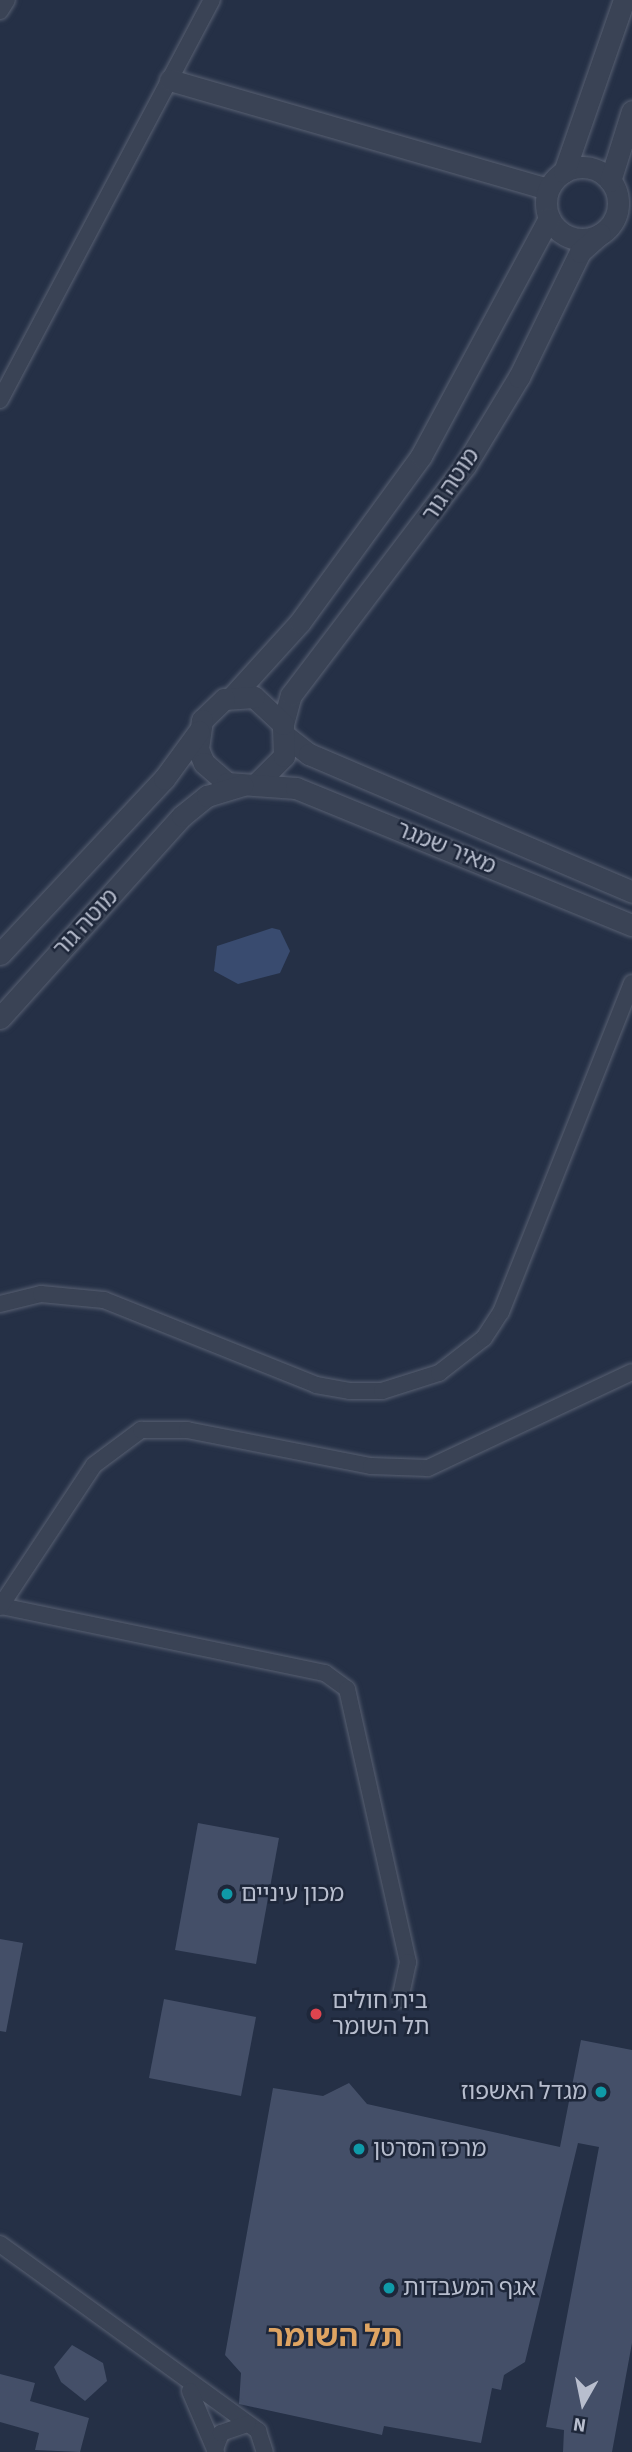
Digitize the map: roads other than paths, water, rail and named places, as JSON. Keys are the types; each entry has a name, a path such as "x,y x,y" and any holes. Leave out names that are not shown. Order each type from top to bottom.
{"street":[{"path":"0,11 7,0"},
{"path":"0,400 212,0"},
{"path":"624,0 564,172 548,189 549,218 571,237 600,234 617,212 610,181 632,111"},
{"path":"170,80 548,189"},
{"path":"564,172 586,167 610,181"},
{"name":"מוטה גור","path":"232,697 330,584 421,456 549,218"},
{"name":"מוטה גור","path":"285,730 291,695 466,466 519,377 580,252 600,234"},
{"path":"232,697 268,704 285,730 280,764 249,784 227,783 204,763 198,731 211,708 232,697"},
{"name":"מאיר שמגר","path":"285,730 309,754 632,892"},
{"name":"מוטה גור","path":"0,954 164,779 198,731"},
{"name":"מוטה גור","path":"0,1018 182,816 207,796 249,784"},
{"name":"מאיר שמגר","path":"249,784 296,789 632,925"},
{"path":"0,1304 41,1294 104,1300 316,1385 350,1391 382,1391 439,1373 484,1338 501,1312 632,983"},
{"path":"400,1999 408,1962 347,1689 325,1673 0,1607 94,1465 141,1430 187,1430 371,1466 428,1468 632,1372"},
{"path":"0,2244 247,2424 263,2438 265,2452"},
{"path":"177,2375 199,2403 216,2451"},
{"path":"216,2451 221,2433 247,2424"}],"water":[{"path":"272,928 280,930 290,951 280,973 238,984 214,971 217,946"}],"place":[{"name":"מכון עיניים","path":"227,1894"},
{"name":"בית חולים תל השומר","path":"316,2014"},
{"name":"מגדל האשפוז","path":"601,2092"},
{"name":"מרכז הסרטן","path":"359,2149"},
{"name":"אגף המעבדות","path":"389,2288"}],"district":[{"name":"תל השומר","path":"335,2337"}]}
